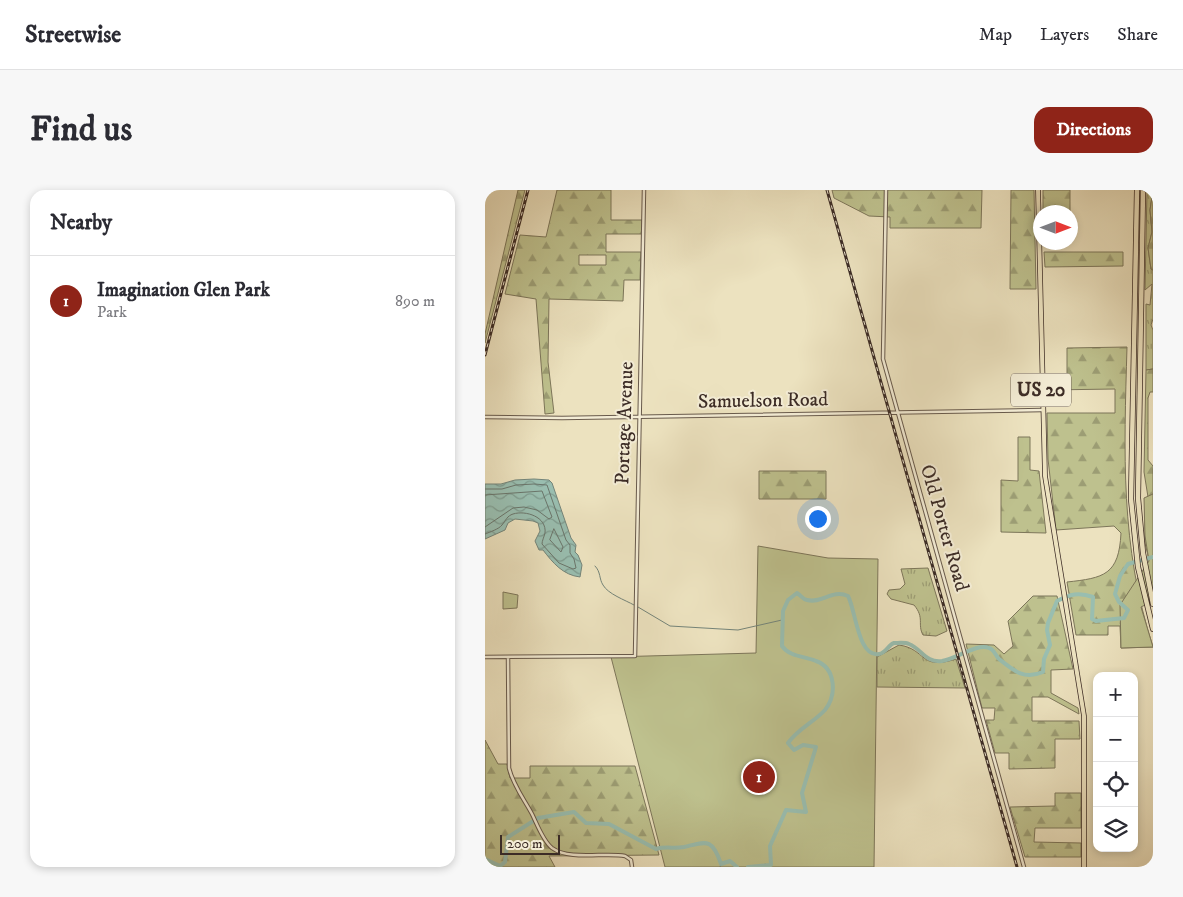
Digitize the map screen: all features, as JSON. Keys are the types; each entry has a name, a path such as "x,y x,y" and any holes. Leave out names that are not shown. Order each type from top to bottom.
{"highway":[{"path":"1137,190 1131,478 1136,554 1153,629"},
{"path":"1143,190 1137,478 1143,553 1153,604"}],"main road":[{"name":"US 20","path":"1038,190 1042,410 1047,496 1084,717 1084,867"}],"street":[{"name":"Portage Avenue","path":"508,657 635,656 645,190"},
{"name":"Old Porter Road","path":"886,190 882,350 897,414 964,647 1024,867"},
{"name":"Samuelson Road","path":"485,417 897,414 1042,410"},
{"path":"485,657 508,657 509,763 515,782 553,849 583,855 624,855 630,859 632,867"}],"green space":[{"path":"518,190 525,190 485,343 485,334"},
{"path":"557,190 611,190 611,220 642,220 642,234 606,234 606,252 641,252 640,280 624,280 623,301 549,299 548,362 554,413 545,414 536,299 505,294 520,235 546,237","holes":["579,255 606,255 606,265 579,265"]},
{"path":"832,190 982,190 981,228 890,228 890,217 869,216 834,198"},
{"path":"1011,190 1034,190 1033,250 1035,250 1036,289 1010,289"},
{"path":"1043,190 1070,190 1070,205 1043,205"},
{"path":"1147,190 1153,190 1150,210 1152,232 1148,248 1151,269 1153,270 1153,319 1151,325 1153,330 1153,369 1146,370 1146,304 1150,305 1152,284 1145,290"},
{"path":"1153,190 1153,270 1151,269 1148,248 1152,232 1150,210"},
{"path":"1044,252 1123,252 1123,266 1045,267"},
{"path":"1127,347 1125,462 1129,535 1142,609 1153,647 1121,648 1120,626 1108,626 1108,635 1076,635 1067,582 1091,579 1107,572 1117,558 1121,533 1114,526 1056,530 1048,459 1047,413 1115,413 1115,389 1048,390 1048,384 1067,383 1067,348"},
{"path":"1153,369 1153,392 1150,392 1148,398 1148,460 1153,466 1153,577 1145,543 1145,499 1148,497 1144,472 1146,370"},
{"path":"1018,437 1030,437 1030,470 1039,471 1046,533 1001,532 1001,480 1018,481"},
{"path":"759,471 826,471 826,499 759,499"},
{"path":"1153,494 1153,601 1141,607 1153,647 1121,648 1120,605 1149,561 1145,536 1144,498"},
{"path":"758,546 828,558 878,559 874,867 665,867 611,657 756,653"},
{"path":"928,568 947,631 936,636 923,635 920,617 914,605 891,599 887,594 889,590 900,589 905,584 901,569"},
{"path":"503,592 518,595 517,608 503,609"},
{"path":"1033,596 1057,596 1073,669 1051,670 1051,693 1078,708 1079,714 1048,697 1032,697 1032,721 1079,721 1080,739 1055,739 1055,768 1009,769 1009,753 995,753 986,720 994,720 995,708 982,708 966,644 994,645 1004,654 1013,646 1008,621"},
{"path":"899,645 908,647 929,661 944,662 956,659 965,688 877,687 877,657"},
{"path":"485,740 498,764 507,764 510,778 530,778 530,766 635,766 659,855 549,856 555,867 485,867"},
{"path":"1055,793 1081,793 1081,828 1035,828 1034,842 1081,843 1081,857 1025,857 1010,807 1055,806"}],"water":[{"path":"515,480 549,480 552,483 571,538 576,545 575,552 582,565 580,577 563,571 543,550 539,550 535,541 540,531 538,523 533,521 515,519 508,523 505,530 485,539 485,484 501,484"}],"waterway":[{"path":"748,867 771,865 770,846 786,810 806,812 802,793 816,747 803,745 794,750 788,743 825,710 833,690 831,676 823,664 797,656 785,650 782,646 783,611 788,600 797,593 804,599 812,601 837,594 848,596 862,641 866,649 872,653 879,654 894,643 906,643 928,658 942,661 973,649 984,647 992,650 999,659 1019,673 1030,675 1043,672 1044,659 1050,645 1047,630 1048,623 1057,601 1075,594 1088,595 1093,597 1092,619 1096,621 1124,618 1128,610 1119,602 1115,594 1120,576 1128,564 1153,557"},
{"path":"595,566 605,588 634,605"},
{"path":"638,607 670,626 738,630 782,620"},
{"path":"485,859 500,866 505,862 508,837 538,818 574,812 586,823 609,824 656,849 680,848 703,843 711,845 715,849 721,864 730,861 737,867"}],"railway":[{"path":"485,355 528,190"},
{"path":"827,190 1017,867"}],"place":[{"name":"Imagination Glen Park","path":"759,777"}]}
